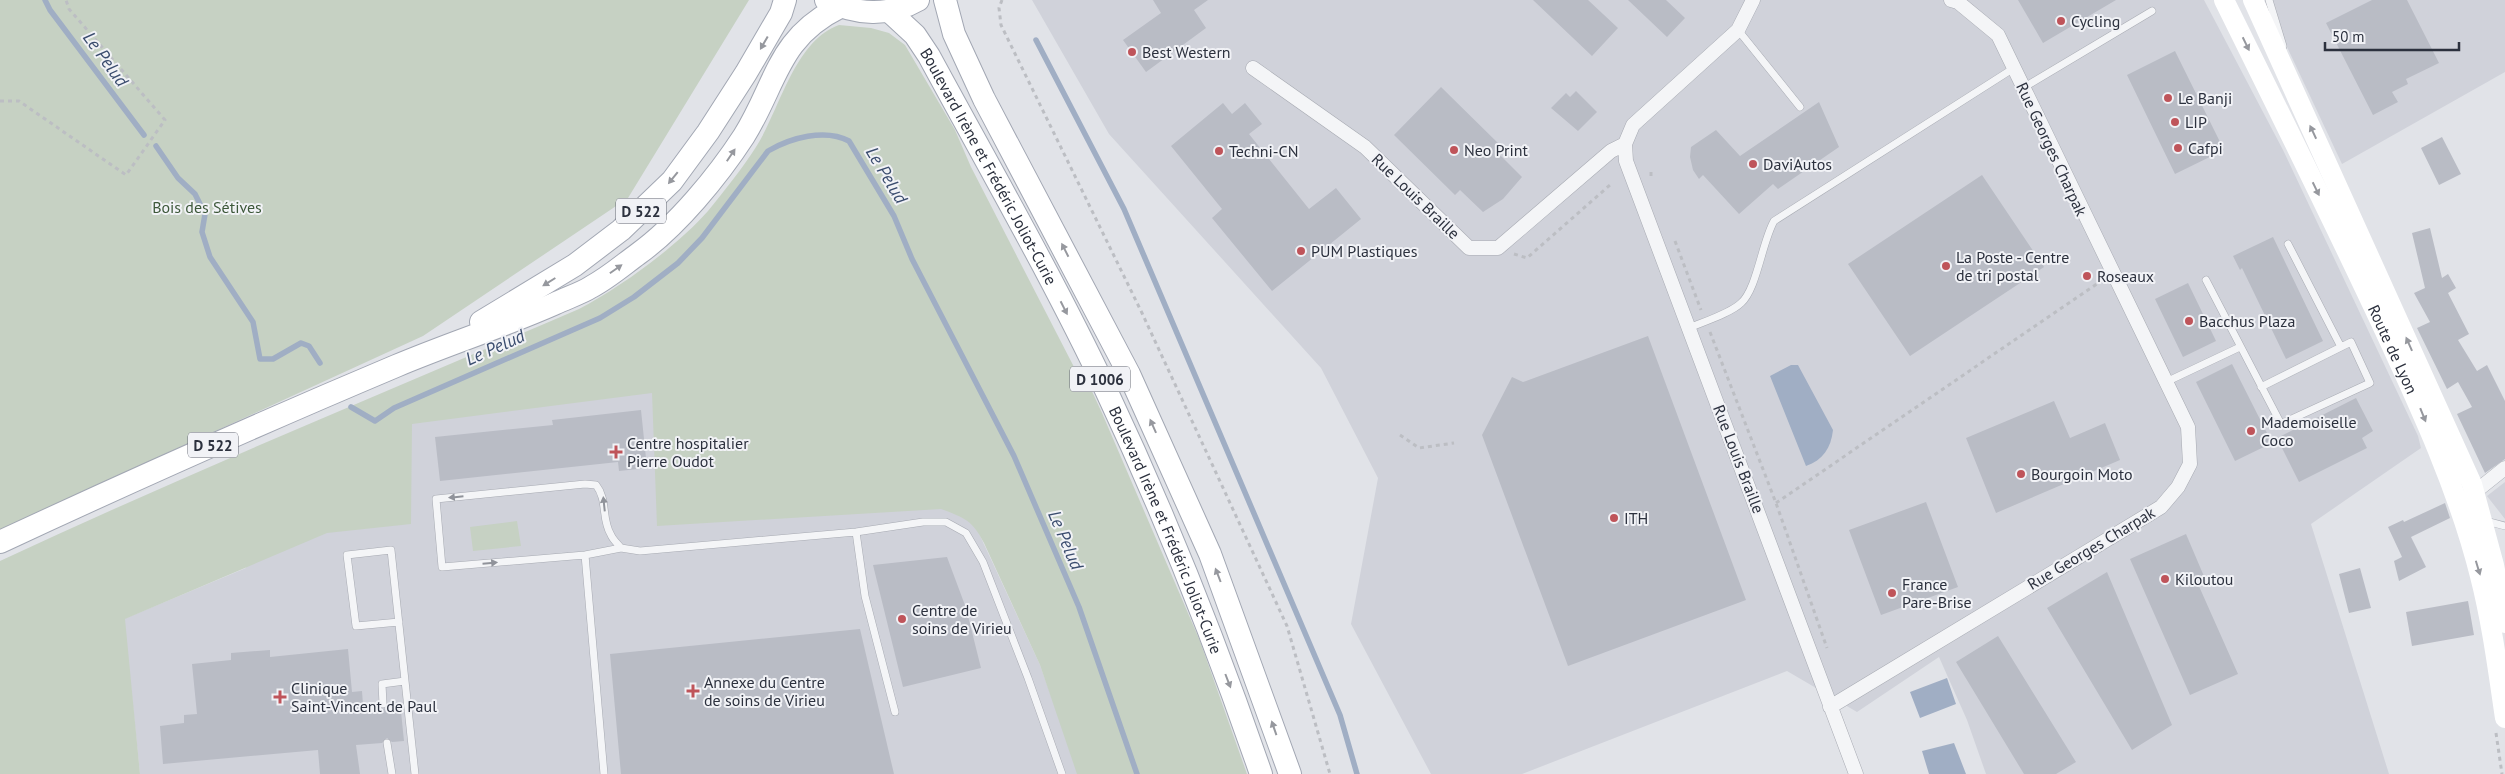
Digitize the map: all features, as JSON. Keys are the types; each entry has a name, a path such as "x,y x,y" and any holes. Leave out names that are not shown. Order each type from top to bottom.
{"main road":[{"name":"D 522","path":"428,352 575,265 622,230 672,181 708,132 746,73 781,13 785,0"},
{"path":"832,4 864,13 889,11 918,0"},
{"name":"Boulevard Irène et Frédéric Joliot-Curie","path":"945,0 954,34 984,99 1129,374 1190,509 1213,563 1290,774"},
{"name":"Route de Lyon","path":"2224,0 2402,368 2457,501 2480,576 2493,640 2505,718"},
{"name":"Route de Lyon","path":"2253,0 2476,492 2494,565 2505,623"},
{"name":"D 522","path":"0,542 268,420 428,352 511,323 591,287 642,251 694,201 722,169 752,120 774,73 804,30 832,4"},
{"name":"Boulevard Irène et Frédéric Joliot-Curie","path":"889,11 916,35 929,56 1059,296 1106,390 1185,569 1233,694 1261,774"}],"street":[{"path":"1498,248 1612,151 1625,144 1633,124 1738,30 1754,0"},
{"name":"Rue Georges Charpak","path":"1830,706 2161,507 2178,488 2190,464 2188,427 1998,35 1958,2 1951,0"},
{"name":"Rue Louis Braille","path":"1253,68 1365,147 1469,248 1498,248"},
{"name":"Rue Louis Braille","path":"1625,144 1631,177 1761,515 1856,774"},
{"path":"2476,492 2505,468"}],"lane":[{"path":"2269,0 2304,110"},
{"path":"2024,88 2152,11"},
{"path":"1738,30 1800,107"},
{"path":"1689,328 1741,304 1749,293 1768,232 1774,221 2014,68"},
{"path":"2288,244 2341,347"},
{"path":"2206,280 2240,347 2261,387 2281,424 2370,383 2351,342 2261,387"},
{"path":"2166,382 2240,347"},
{"path":"621,548 610,535 606,521 603,494 596,485 585,484 436,500 442,568 585,556 621,548 640,551 856,532 923,522 946,522 966,533 983,562 1028,678 1062,774"},
{"path":"2483,520 2505,526"},
{"path":"856,532 865,596 895,712"},
{"path":"399,622 356,626 347,555 391,550 399,622 415,774"},
{"path":"585,556 604,774"},
{"path":"383,704 382,684 405,681"},
{"path":"388,742 392,774"}],"path":[{"path":"0,100 19,101 126,175 165,120 69,9 66,0"},
{"path":"1002,0 999,8 1001,25 1142,313 1287,626 1330,774"},
{"path":"1651,172 1654,189"},
{"path":"1498,248 1527,258 1610,185"},
{"path":"1672,233 1776,503 1830,654"},
{"path":"1776,503 2112,273"},
{"path":"1400,435 1419,448 1454,443"},
{"path":"2500,761 2502,774"}],"shaded area":[{"path":"1032,0 2204,0 2283,150 2418,436 2421,448 2311,524 2389,774 1986,774 1967,720 1939,657 1857,712 1787,671 1522,774 1431,774 1351,624 1378,478 1321,368 1109,134"},
{"path":"2265,0 2505,0 2505,72 2342,164"},
{"name":"Centre hospitalier Pierre Oudot","path":"684,262 975,525 1040,665 1079,774 140,774 124,619 246,568 220,479"},
{"path":"2505,482 2505,519 2487,496"}],"green space":[{"name":"Bois des Sétives","path":"0,0 749,0 628,198 423,336 0,530"},
{"path":"839,25 871,28 889,33 905,45 955,130 971,167 1074,367 1090,387 1102,413 1200,641 1247,774 1077,774 1040,665 984,543 976,529 956,515 941,509 657,526 652,393 412,424 411,524 327,533 125,619 140,774 0,774 0,561 216,464 579,309 630,278 664,252 708,211 756,147 799,61 823,33"},
{"path":"517,521 521,546 473,551 470,527"}],"water":[{"path":"1791,365 1798,365 1833,430 1825,452 1817,460 1806,466 1770,376"},
{"path":"1947,678 1956,704 1920,718 1910,692"},
{"path":"1954,743 1966,774 1929,774 1922,751"}],"building":[{"path":"1153,0 1208,0 1194,10 1206,28 1146,72 1123,40 1161,13"},
{"path":"1533,0 1588,0 1618,28 1592,56"},
{"path":"1628,0 1666,0 1685,18 1667,37"},
{"path":"2018,0 2116,0 2043,43"},
{"path":"2372,0 2407,0 2439,63 2406,79 2408,84 2392,92 2398,102 2373,115 2326,23"},
{"name":"Le Banji","path":"2175,51 2224,150 2175,174 2127,75"},
{"name":"Neo Print","path":"1441,87 1502,147 1497,152 1522,177 1503,199 1483,212 1460,190 1455,195 1394,135"},
{"path":"1576,91 1597,112 1578,131 1551,108 1566,93 1570,97"},
{"name":"DaviAutos","path":"1819,102 1839,147 1778,189 1773,184 1739,214 1703,175 1699,179 1693,170 1690,157 1691,147 1716,130 1740,156"},
{"path":"1223,103 1232,114 1245,103 1262,124 1249,134 1309,209 1336,188 1361,219 1272,291 1212,218 1222,209 1171,146"},
{"path":"2442,137 2461,174 2439,185 2421,148"},
{"name":"La Poste - Centre de tri postal","path":"1982,175 2044,267 1910,356 1848,264"},
{"path":"2430,228 2442,278 2448,274 2456,288 2448,293 2469,334 2458,340 2477,371 2487,365 2505,401 2505,459 2485,473 2457,414 2472,407 2458,382 2447,389 2417,328 2430,322 2414,293 2425,288 2412,233"},
{"path":"2273,237 2323,341 2286,359 2242,268 2240,270 2233,256"},
{"path":"2188,283 2216,341 2183,357 2155,299"},
{"name":"ITH","path":"1648,336 1746,600 1568,666 1482,435 1512,377 1523,382"},
{"path":"2232,364 2272,443 2235,461 2196,382"},
{"path":"2356,398 2373,431 2362,438 2367,448 2299,482 2277,438"},
{"path":"2054,401 2070,438 2105,423 2120,460 1996,513 1966,438"},
{"path":"641,410 647,468 619,471 618,462 440,481 435,437 553,425 552,420"},
{"path":"1926,502 1958,587 1881,615 1849,530"},
{"path":"2445,503 2450,518 2411,537 2426,567 2399,581 2394,561 2402,557 2388,527 2403,520 2404,522"},
{"path":"2186,534 2206,581 2198,584 2238,674 2190,695 2130,559"},
{"name":"Centre de soins de Virieu","path":"947,557 966,608 981,668 903,687 873,565"},
{"path":"2360,568 2371,608 2349,613 2339,574"},
{"path":"2107,572 2172,725 2132,750 2047,608"},
{"path":"2468,601 2474,635 2412,646 2406,612"},
{"path":"860,629 894,774 621,774 610,654"},
{"path":"1998,636 2076,762 2056,774 2024,774 1956,662"},
{"path":"348,649 352,692 362,691 363,705 378,704 384,709 388,703 400,702 404,741 392,742 387,738 382,743 356,745 360,774 320,774 318,750 163,764 160,726 184,723 184,715 197,714 192,664 231,660 231,653 270,650 270,657"}],"waterway":[{"name":"Le Pelud","path":"45,0 50,10 144,135"},
{"name":"Le Pelud","path":"1036,40 1124,209 1340,715 1357,774"},
{"name":"Le Pelud","path":"351,407 375,421 394,408 600,318 634,297 678,263 702,238 768,151 787,142 808,136 829,135 849,141 894,216 912,259 1014,456 1079,607 1137,774"},
{"name":"Le Pelud","path":"156,146 178,178 195,194 205,214 202,232 210,257 253,322 260,359 273,359 301,343 309,346 320,363"}],"place":[{"name":"Cycling","path":"2061,21"},
{"name":"Best Western","path":"1132,52"},
{"name":"Le Banji","path":"2168,98"},
{"name":"LIP","path":"2175,122"},
{"name":"Cafpi","path":"2178,148"},
{"name":"Neo Print","path":"1454,150"},
{"name":"Techni-CN","path":"1219,151"},
{"name":"DaviAutos","path":"1753,164"},
{"name":"PUM Plastiques","path":"1301,251"},
{"name":"La Poste - Centre de tri postal","path":"1946,266"},
{"name":"Roseaux","path":"2087,276"},
{"name":"Bacchus Plaza","path":"2189,321"},
{"name":"Mademoiselle Coco","path":"2251,431"},
{"name":"Centre hospitalier Pierre Oudot","path":"616,452"},
{"name":"Bourgoin Moto","path":"2021,474"},
{"name":"ITH","path":"1614,518"},
{"name":"Kiloutou","path":"2165,579"},
{"name":"France Pare-Brise","path":"1892,593"},
{"name":"Centre de soins de Virieu","path":"902,619"},
{"name":"Annexe du Centre de soins de Virieu","path":"693,691"},
{"name":"Clinique Saint-Vincent de Paul","path":"280,697"}]}
